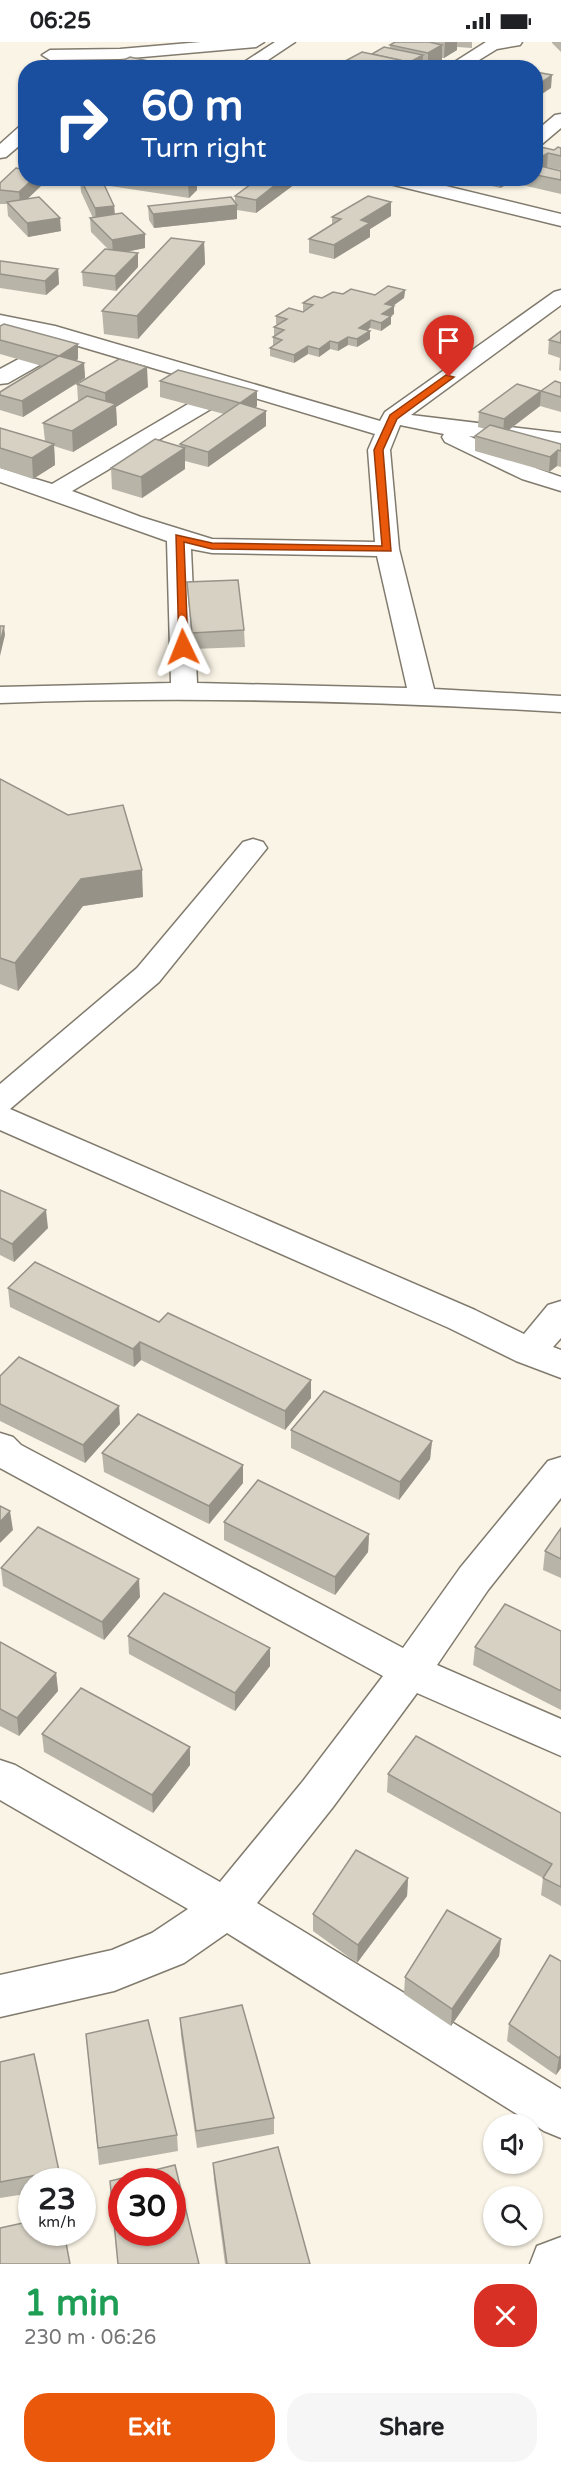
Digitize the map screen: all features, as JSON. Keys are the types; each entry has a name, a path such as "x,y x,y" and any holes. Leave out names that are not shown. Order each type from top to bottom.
{"street":[{"path":"50,55 120,54 256,42"},
{"path":"257,60 287,42"},
{"path":"466,60 491,44 514,42"},
{"path":"543,134 561,119"},
{"path":"0,153 18,137"},
{"path":"543,141 561,145"},
{"path":"421,186 561,220"},
{"path":"422,695 387,549 379,450 390,424 561,296"},
{"path":"0,321 73,338 234,386 390,424 427,425 561,440"},
{"path":"0,378 73,338"},
{"path":"54,492 234,386"},
{"path":"427,425 530,474 561,484"},
{"path":"0,475 179,537 212,546 387,549"},
{"path":"179,537 184,690"},
{"path":"0,695 96,690 184,690 422,695 561,704"},
{"path":"0,1101 148,975 254,848"},
{"path":"0,1117 462,1319 561,1365"},
{"path":"529,1352 561,1314"},
{"path":"0,1447 8,1455 410,1671 561,1738"},
{"path":"0,1996 114,1970 168,1948 226,1908 318,1794 410,1671 474,1579 561,1471"},
{"path":"0,1778 226,1908 561,2115"},
{"path":"555,2264 561,2262"}],"building":[{"path":"395,42 429,42 442,45 428,53 390,45"},
{"path":"384,47 423,55 414,60 400,60 372,54"},
{"path":"362,52 400,60 347,60"},
{"path":"130,57 144,60 124,60"},
{"path":"543,73 552,75 543,81"},
{"path":"543,148 554,150 561,148 561,156 548,153 543,156"},
{"path":"543,167 561,171 561,180 543,176"},
{"path":"16,168 18,168 18,186 25,186 19,192 0,190 0,183"},
{"path":"84,186 105,186 114,206 95,208"},
{"path":"248,186 274,186 256,200 235,196"},
{"path":"368,196 391,202 361,220 370,223 334,245 309,239 341,219 332,217"},
{"path":"39,197 60,218 27,223 7,202"},
{"path":"231,197 237,205 153,214 148,206"},
{"path":"122,213 145,234 112,240 90,218"},
{"path":"171,238 204,242 137,316 102,311"},
{"path":"105,249 138,253 115,276 82,272"},
{"path":"0,261 58,269 45,281 0,274"},
{"path":"388,286 405,290 385,304 394,306 382,314 391,316 381,323 371,320 359,328 370,331 357,339 348,337 338,343 330,341 319,349 308,346 294,355 270,348 282,340 273,337 284,330 274,327 287,319 276,316 289,308 303,312 313,305 303,303 314,296 322,298 333,292 343,294 351,289 375,295"},
{"path":"4,324 78,344 59,356 0,340 0,326"},
{"path":"561,331 561,343 549,340"},
{"path":"59,356 84,363 22,401 0,395 0,392"},
{"path":"119,359 147,367 105,393 77,384"},
{"path":"178,370 257,391 240,403 160,381"},
{"path":"555,381 561,383 561,397 541,391"},
{"path":"517,384 541,391 504,419 479,412"},
{"path":"87,396 116,404 72,431 43,423"},
{"path":"240,403 266,411 208,452 180,444"},
{"path":"490,425 561,444 561,451 558,450 550,457 475,436"},
{"path":"0,428 54,444 32,458 0,448"},
{"path":"155,439 185,448 141,477 111,468"},
{"path":"238,580 244,630 192,633 187,582"},
{"path":"0,626 4,626 0,645"},
{"path":"0,779 68,815 123,805 142,870 81,879 15,963 0,958"},
{"path":"0,1190 46,1210 12,1244 0,1238"},
{"path":"35,1262 159,1322 168,1313 311,1380 285,1411 140,1342 133,1349 8,1288"},
{"path":"19,1357 119,1406 83,1445 0,1404 0,1376"},
{"path":"324,1391 432,1441 400,1482 291,1430"},
{"path":"138,1414 243,1465 209,1506 102,1453"},
{"path":"258,1480 369,1534 335,1577 224,1522"},
{"path":"0,1506 10,1511 0,1522"},
{"path":"38,1527 139,1579 102,1622 1,1568"},
{"path":"561,1528 561,1559 545,1551"},
{"path":"164,1593 270,1648 235,1693 128,1636"},
{"path":"505,1604 561,1631 561,1691 475,1647"},
{"path":"0,1642 56,1673 17,1718 0,1709"},
{"path":"81,1688 190,1747 152,1795 42,1734"},
{"path":"416,1736 561,1813 561,1887 543,1878 552,1864 388,1774"},
{"path":"356,1850 408,1878 358,1945 313,1914"},
{"path":"447,1910 501,1939 452,2009 405,1977"},
{"path":"550,1955 561,1961 561,2055 559,2058 509,2024"},
{"path":"242,2005 274,2118 196,2131 180,2018"},
{"path":"148,2020 177,2135 98,2148 86,2034"},
{"path":"34,2054 58,2168 18,2168 18,2179 0,2182 0,2062"},
{"path":"278,2147 310,2264 227,2264 213,2163"},
{"path":"186,2210 199,2264 118,2264 116,2246 186,2246"},
{"path":"18,2224 18,2246 67,2246 70,2264 0,2264 0,2228"}],"route":[{"path":"183,647 179,537 212,546 387,549 379,450 393,417 449,377"}]}
